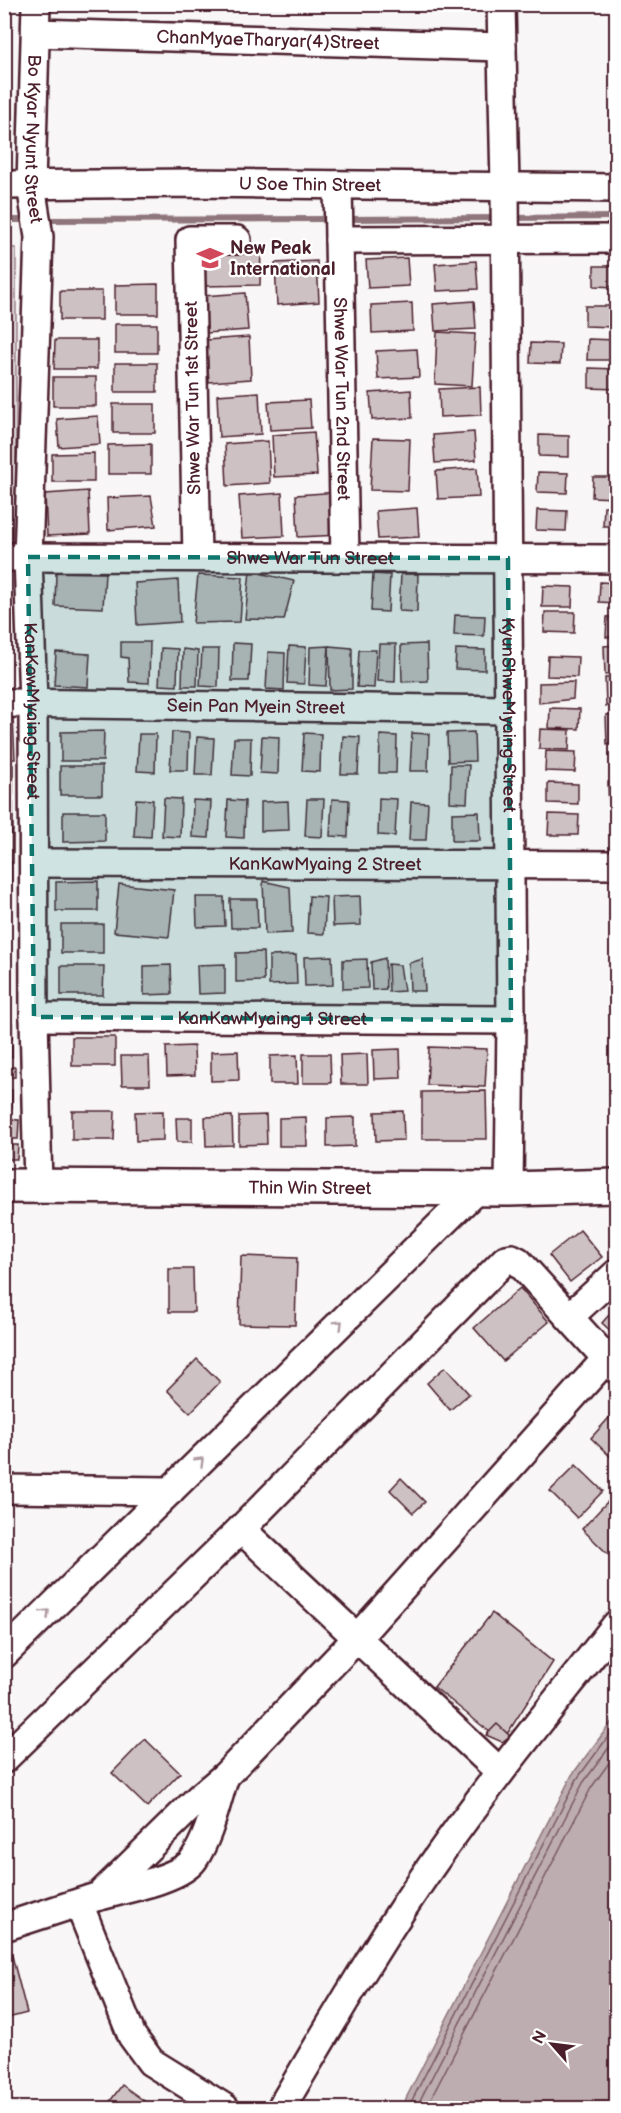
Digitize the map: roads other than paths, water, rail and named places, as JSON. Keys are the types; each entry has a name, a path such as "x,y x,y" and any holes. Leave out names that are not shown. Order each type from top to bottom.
{"main road":[{"name":"Thin Win Street","path":"4,1186 493,1188 616,1186"}],"street":[{"name":"Bo Kyar Nyunt Street","path":"36,4 36,33 18,185 39,237"},
{"name":"KyunShweMyaing Street","path":"493,1188 510,1020 506,186 501,4"},
{"name":"ChanMyaeTharyar(4)Street","path":"36,33 502,47"},
{"name":"U Soe Thin Street","path":"18,185 189,183 616,188"},
{"name":"Shwe War Tun 2nd Street","path":"338,184 345,558"},
{"name":"KanKawMyaing Street","path":"38,1186 34,1017 33,703 16,557 39,237"},
{"path":"339,240 616,239"},
{"name":"Shwe War Tun 1st Street","path":"197,557 190,240 237,240"},
{"name":"Shwe War Tun Street","path":"16,557 616,559"},
{"name":"Sein Pan Myein Street","path":"4,703 508,710"},
{"name":"KanKawMyaing 2 Street","path":"34,863 616,865"},
{"name":"KanKawMyaing 1 Street","path":"34,1017 510,1020"},
{"path":"4,1654 170,1491 493,1188"},
{"path":"4,1759 241,1529 506,1259 512,1258 518,1261 612,1363 357,1638 225,1776 89,1900"},
{"path":"569,1317 616,1274"},
{"path":"4,1489 170,1491"},
{"path":"241,1529 500,1772"},
{"path":"281,2109 384,1936 437,1857 500,1772 616,1625"},
{"path":"4,1927 168,1877 193,1861 208,1830 225,1776"},
{"path":"89,1900 132,2036 151,2062 225,2109"}],"water":[{"path":"616,1716 616,2108 401,2108 572,1775"}],"waterway":[{"path":"512,218 616,217"},
{"path":"344,219 499,218"},
{"path":"44,220 331,219"},
{"path":"4,220 31,220"}],"place":[{"name":"New Peak International","path":"210,258"}]}
